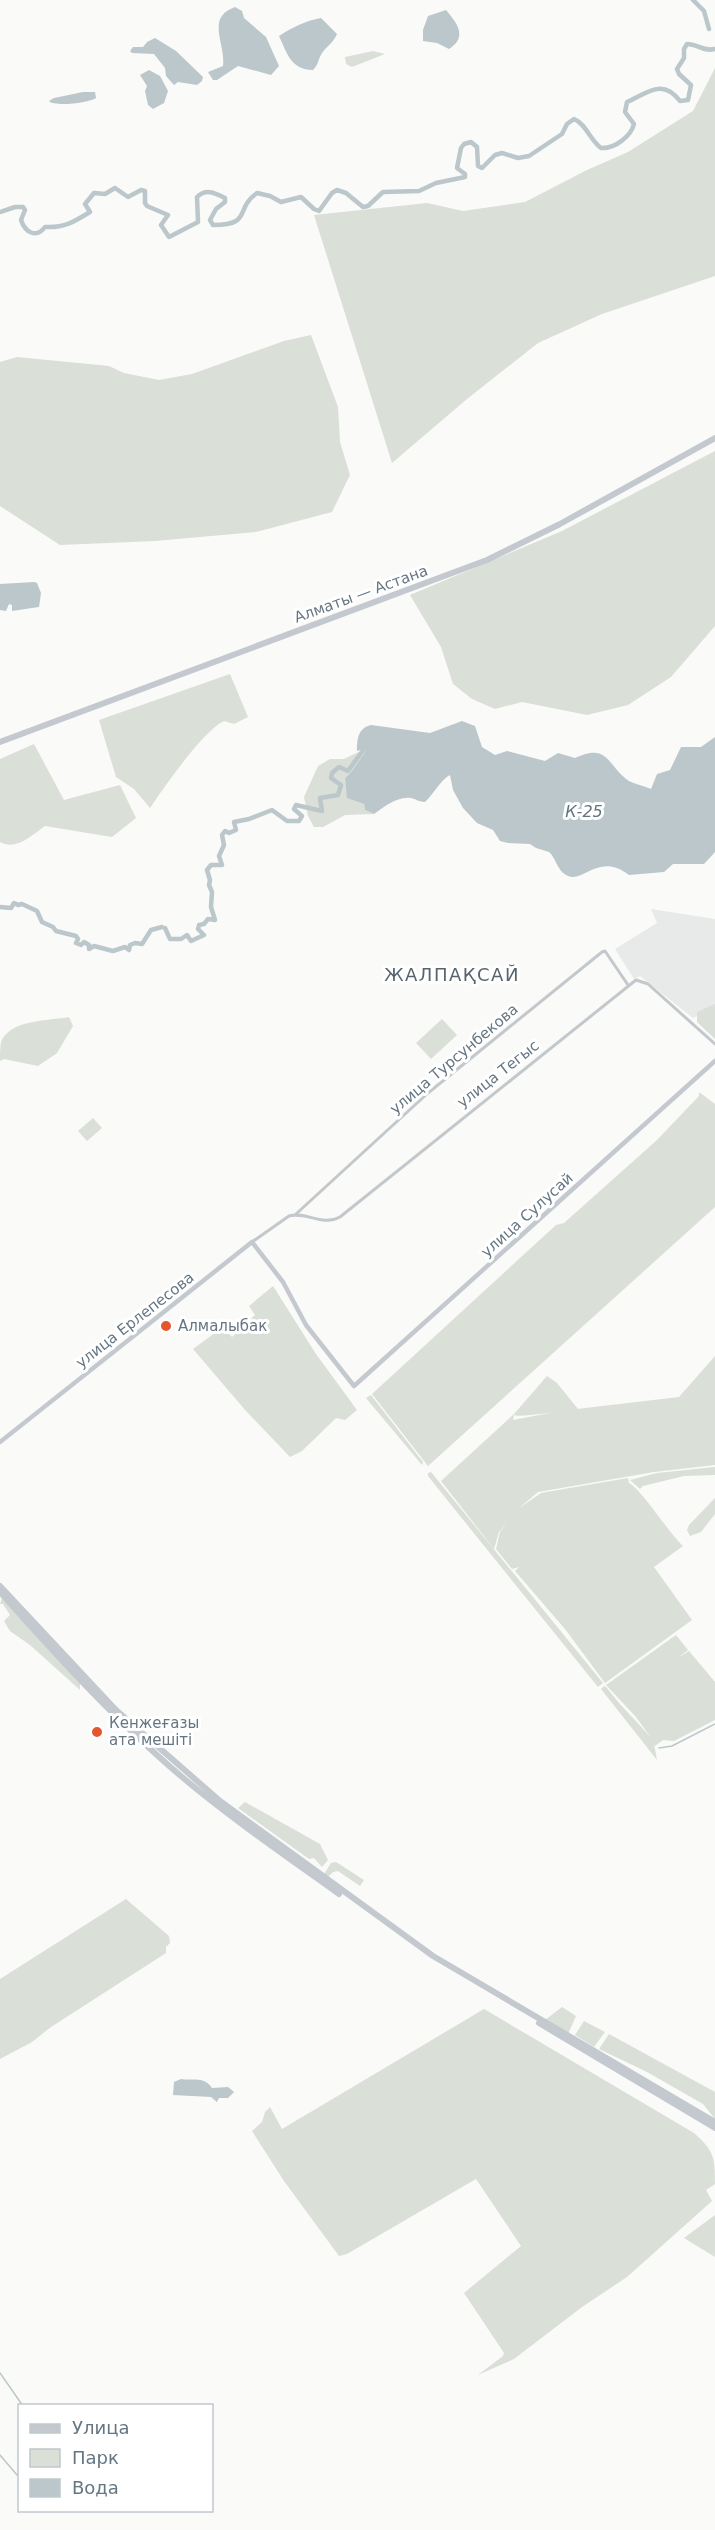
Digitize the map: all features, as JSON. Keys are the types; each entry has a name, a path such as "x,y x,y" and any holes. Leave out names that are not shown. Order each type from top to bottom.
{"highway":[{"name":"Алматы — Астана","path":"0,742 487,560 560,524 715,438"},
{"path":"0,1586 150,1745 234,1812 433,1956 715,2122"},
{"path":"1,1594 90,1691 217,1805 432,1960 715,2128"}],"main road":[{"name":"улица Сулусай","path":"252,1242 283,1282 306,1325 354,1386 715,1061"},
{"name":"улица Ерлепесова","path":"0,1442 252,1242"}],"street":[{"name":"улица Турсунбекова","path":"296,1214 422,1099 605,951 628,986"},
{"path":"628,986 638,980 648,984 715,1044"},
{"name":"улица Тегыс","path":"284,1217 296,1214 327,1221 340,1217 628,986"},
{"name":"улица Ерлепесова","path":"252,1242 284,1217"}],"shaded area":[{"path":"651,909 715,919 715,1007 693,1018 640,976 634,979 615,949 657,923"}],"green space":[{"path":"373,51 385,54 352,67 346,64 345,57"},
{"path":"715,68 715,276 602,314 538,343 467,399 392,463 314,215 427,203 463,211 525,202 628,152 693,111"},
{"path":"311,335 338,407 340,442 350,475 332,512 256,532 155,541 60,545 0,506 0,362 17,357 109,366 124,373 159,380 192,374 284,341"},
{"path":"715,451 715,626 671,677 628,705 587,715 522,702 495,709 472,699 453,684 441,647 410,595 562,531"},
{"path":"230,674 248,717 234,724 224,721 215,727 185,760 150,808 134,789 116,777 99,720"},
{"path":"34,744 64,800 120,785 136,818 112,837 45,826 18,843 12,845 0,842 0,759"},
{"path":"369,747 345,778 348,798 364,804 365,810 374,814 345,815 323,827 314,827 308,816 304,797 318,766 330,759 344,759"},
{"path":"715,1004 715,1039 697,1022 697,1012"},
{"path":"69,1017 73,1026 57,1053 38,1066 4,1059 0,1061 1,1042 13,1029 31,1022"},
{"path":"442,1019 457,1035 431,1059 416,1043"},
{"path":"699,1092 715,1104 715,1207 428,1466 372,1394 556,1225 564,1223 657,1140 699,1096"},
{"path":"93,1118 102,1128 87,1141 78,1131"},
{"path":"273,1286 316,1354 357,1410 345,1420 336,1418 302,1451 290,1457 246,1411 193,1349 223,1327 232,1337 255,1315 249,1306"},
{"path":"715,1356 715,1465 654,1472 538,1492 518,1509 541,1493 628,1478 629,1483 641,1494 683,1546 654,1567 692,1620 605,1683 565,1629 515,1571 519,1567 512,1569 496,1549 500,1532 507,1523 499,1532 494,1549 441,1481 514,1414 547,1376 557,1383 578,1409 679,1397","holes":["555,1412 513,1420 514,1415"]},
{"path":"371,1395 423,1462 422,1465 366,1398"},
{"path":"715,1467 715,1475 684,1476 643,1486 640,1489 630,1480 657,1473"},
{"path":"431,1472 603,1683 598,1687 428,1476"},
{"path":"715,1498 715,1514 701,1532 690,1536 687,1530 689,1525"},
{"path":"2,1598 80,1683 80,1690 30,1645 10,1631 4,1621 10,1615 3,1604 0,1604"},
{"path":"676,1635 688,1650 678,1658 689,1651 715,1682 715,1720 674,1741 663,1740 655,1746 654,1744 657,1760 601,1689 604,1686 607,1688 651,1738 636,1717 606,1685"},
{"path":"245,1802 320,1844 328,1860 322,1867 314,1858 309,1859 238,1808"},
{"path":"336,1862 364,1880 360,1886 338,1871 328,1877 324,1874 331,1863"},
{"path":"126,1899 169,1936 170,1943 166,1947 166,1953 51,2027 32,2042 0,2059 0,1979"},
{"path":"562,2007 576,2016 568,2034 545,2020"},
{"path":"484,2009 694,2133 712,2155 715,2184 706,2190 712,2201 627,2277 582,2307 514,2359 478,2375 504,2353 464,2293 521,2246 476,2179 347,2254 339,2256 284,2181 252,2131 262,2122 265,2112 270,2107 282,2129"},
{"path":"584,2021 605,2032 594,2047 575,2035"},
{"path":"609,2034 715,2092 715,2119 703,2104 647,2072 599,2049"},
{"path":"715,2215 715,2257 684,2238"}],"water":[{"path":"235,7 242,11 244,18 266,37 279,66 271,75 238,66 217,80 213,80 208,72 223,66 219,24 226,12"},
{"path":"446,10 459,30 458,40 449,49 437,43 423,41 423,30 428,16"},
{"path":"321,18 337,34 322,53 313,70 300,67 287,54 279,36 299,25"},
{"path":"155,38 176,51 203,77 202,81 197,85 178,82 174,85 166,76 165,68 154,54 130,51 133,47 143,47"},
{"path":"149,70 160,76 168,91 164,103 153,109 148,105 145,91 147,86 140,75"},
{"path":"95,92 96,98 72,104 57,104 49,101 54,98"},
{"path":"37,583 41,593 39,607 12,611 12,605 9,604 6,611 0,610 0,584"},
{"name":"К-25","path":"462,721 475,726 482,747 495,755 507,751 545,761 558,753 575,758 586,754 601,754 629,781 651,789 657,774 670,770 681,747 701,747 715,737 715,852 704,864 673,864 664,872 629,875 608,866 572,877 563,873 549,852 530,844 500,841 493,830 477,823 463,808 453,790 450,775 425,802 411,798 401,799 374,814 365,810 364,804 347,798 345,778 355,768 368,748 357,751 358,738 367,726 430,733"},
{"path":"181,2079 202,2080 212,2088 228,2087 234,2092 228,2098 219,2098 217,2102 211,2097 173,2095 174,2082"}],"waterway":[{"path":"693,0 704,11 709,29"},
{"path":"0,212 23,207 25,210 21,220 23,224 28,231 38,233 45,227 69,224 90,212 85,204 94,193 105,194 115,188 128,197 141,190 145,191 147,206 168,215 161,225 169,237 198,222 197,197 207,192 225,198 225,202 216,209 210,220 213,225 234,222 257,193 281,202 301,197 319,211 332,193 337,190 346,193 363,207 368,206 383,192 419,191 436,183 465,177 465,174 457,168 461,148 464,144 471,142 477,147 478,166 482,168 495,155 502,153 518,158 529,156 562,134 567,124 574,119 601,148 617,144 626,137 634,124 625,112 627,102 647,92 660,89 667,90 680,101 688,100 691,85 677,69 684,58 684,49 687,44 715,49"},
{"path":"165,928 170,939 181,939 187,935 191,941 204,935 198,929 199,925 204,924 208,919 215,920 211,907 212,892 207,870 211,865 222,865 219,856 224,845 222,835 225,831 229,833 236,830 234,822 272,810 287,821 299,821 302,816 294,809 296,805 322,811 320,798 338,795 341,785 331,778 332,773 339,767 348,771 364,749 375,745"},
{"path":"0,907 11,908 14,903 37,911 42,922 56,931 76,936 78,939 76,943 81,945 84,942 89,945 89,949 94,946 113,951 125,947 129,950 130,945 142,944 151,930 162,927"},
{"path":"659,1748 672,1746 715,1724"},
{"path":"0,2373 22,2404"},
{"path":"0,2455 18,2474"}],"place":[{"name":"Алмалыбак","path":"166,1326"},
{"name":"Кенжеғазы ата мешіті","path":"97,1732"}],"district":[{"name":"ЖАЛПАҚСАЙ","path":"452,974"}]}
